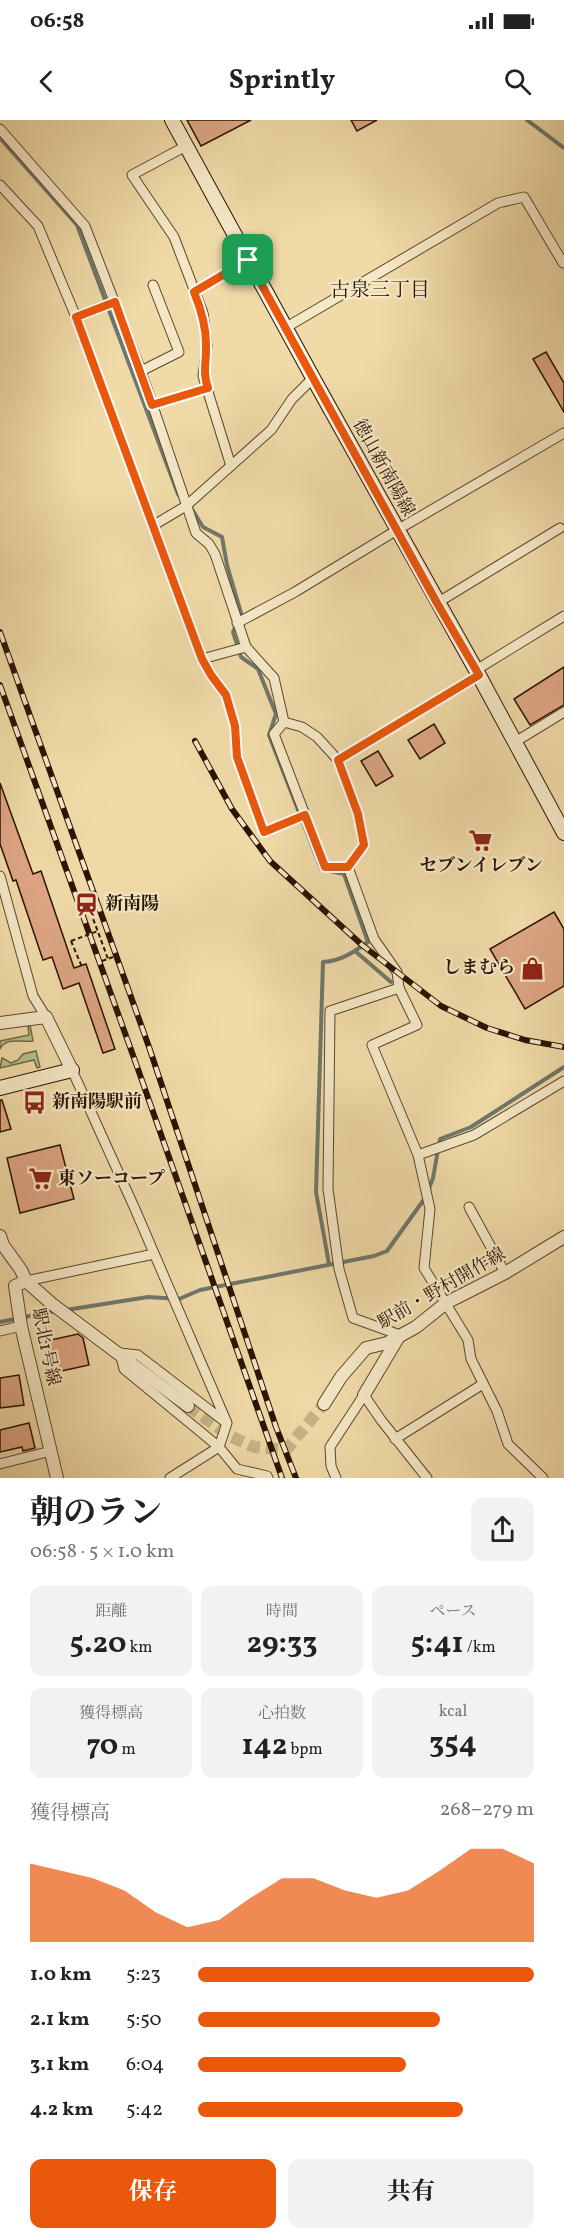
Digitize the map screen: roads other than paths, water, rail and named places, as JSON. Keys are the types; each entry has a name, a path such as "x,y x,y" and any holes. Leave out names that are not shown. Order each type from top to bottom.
{"main road":[{"name":"徳山新南陽線","path":"172,120 437,603 515,742 560,816 564,833"},
{"path":"0,1089 72,1071"}],"street":[{"path":"0,129 85,226 141,371 196,533 209,544 216,554 246,647 274,678 284,722"},
{"path":"0,146 9,138"},
{"path":"186,146 132,175 174,237 203,313 207,346 203,376 231,466"},
{"path":"0,185 38,226 76,317 202,659 226,695 235,726 237,757 264,832 305,815"},
{"path":"285,328 498,203 524,197 563,263"},
{"path":"194,292 248,260"},
{"path":"141,371 179,352 153,285"},
{"path":"76,317 115,302"},
{"path":"154,525 186,506 270,430 292,399 313,378"},
{"path":"237,623 295,592 564,433"},
{"path":"437,603 560,528"},
{"path":"478,673 564,616"},
{"path":"202,659 246,647"},
{"path":"515,742 564,712"},
{"path":"284,722 302,727 317,737 338,760 358,814 364,845 348,867"},
{"path":"284,722 274,734 325,867 348,867"},
{"path":"348,867 374,939 398,972 399,988 417,1024 372,1046 418,1155 430,1209 424,1268 468,1340 471,1359 497,1411 508,1444 543,1478"},
{"path":"0,876 33,996 46,1017 72,1071 226,1423 219,1447 170,1478"},
{"path":"336,1478 330,1447 400,1335 353,1318 339,1269 328,1189 330,1011 399,988"},
{"path":"0,1023 46,1017"},
{"path":"418,1155 474,1135 564,1081"},
{"path":"469,1208 506,1274"},
{"name":"駅前・野村開作線","path":"324,1404 341,1377 366,1348 387,1343 416,1327 446,1303 506,1274 564,1237"},
{"path":"1,1242 21,1269 26,1281 52,1304 188,1406"},
{"path":"26,1281 154,1254"},
{"name":"駅北1号線","path":"26,1281 15,1286 21,1326 57,1478"},
{"path":"0,1331 21,1326"},
{"path":"120,1353 138,1355 226,1423"},
{"path":"120,1353 124,1369 219,1447 237,1469 268,1478"},
{"path":"395,1439 483,1384"},
{"path":"364,1395 395,1439 427,1478"},
{"path":"0,1464 51,1451"}],"lane":[{"path":"152,405 208,388"}],"waterway":[{"path":"527,120 564,148"},
{"path":"0,138 77,225 178,494 182,499"},
{"path":"190,506 203,527 222,537 227,565 241,613 239,618"},
{"path":"236,625 233,632 241,657 258,669 276,714 269,735 321,869 344,874 368,942 341,958 323,962 316,1192 329,1264"},
{"path":"355,951 391,982"},
{"path":"428,1191 433,1178 440,1139 471,1127 564,1067"},
{"path":"66,1310 148,1297 179,1299 200,1290 374,1256 387,1251 425,1198"},
{"path":"0,1322 55,1311"}],"tunnel":[{"path":"188,1406 230,1436 254,1447 286,1450 324,1404"}],"railway":[{"path":"0,632 149,1047 276,1427 296,1478"},
{"path":"0,685 282,1478"},
{"path":"195,741 232,809 270,861 362,945 441,1006 487,1028 525,1040 564,1047"}],"place":[{"name":"セブンイレブン","path":"481,840"},
{"name":"新南陽","path":"87,904"},
{"name":"しまむら","path":"533,968"},
{"name":"新南陽駅前","path":"34,1102"},
{"name":"東ソーコープ","path":"40,1179"}],"district":[{"name":"古泉三丁目","path":"380,291"}]}
